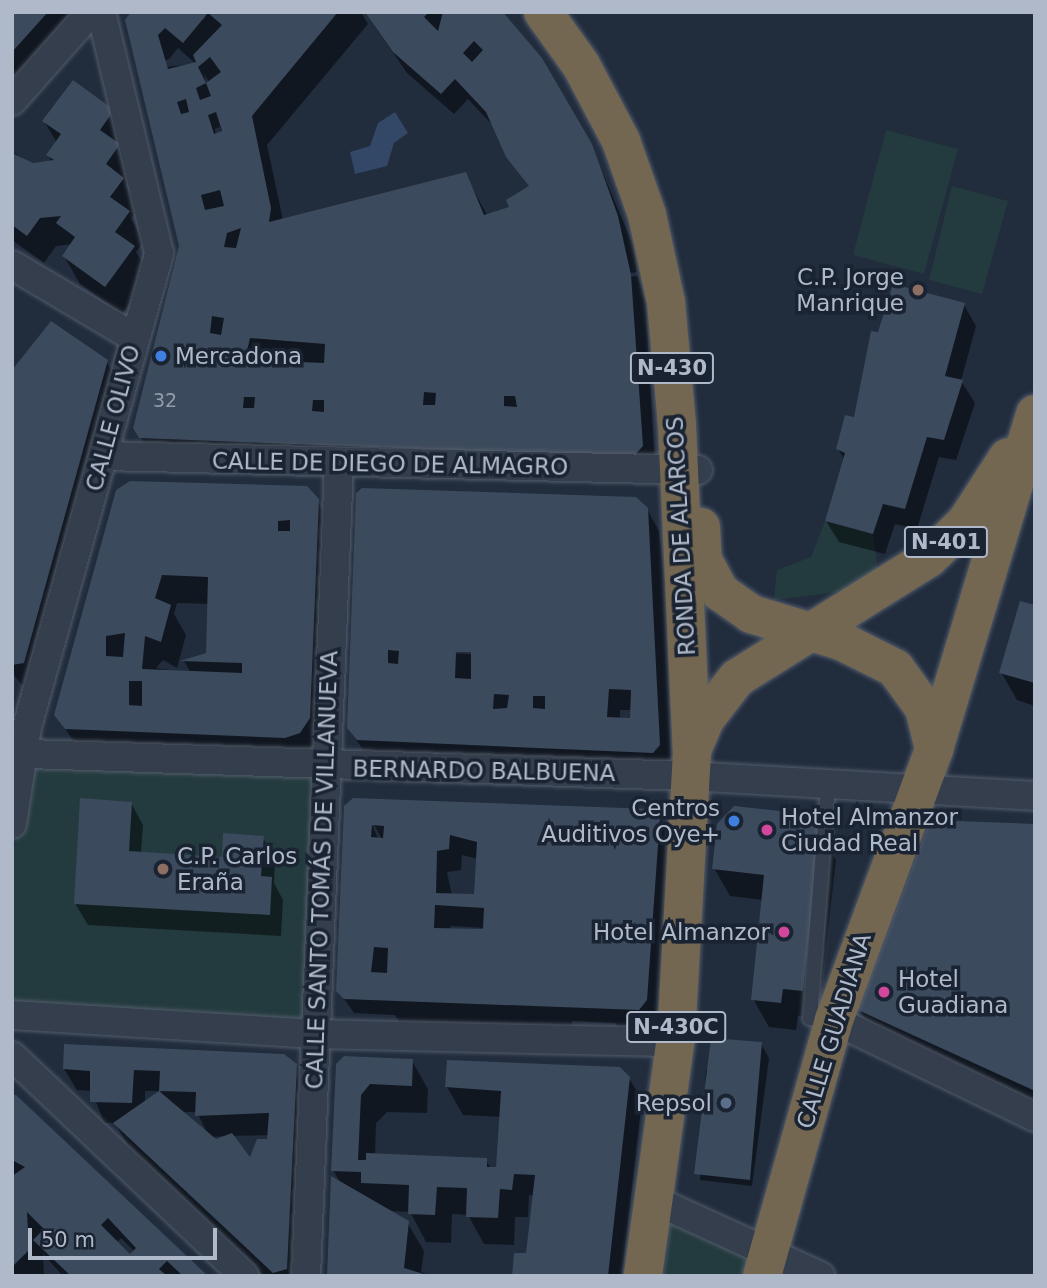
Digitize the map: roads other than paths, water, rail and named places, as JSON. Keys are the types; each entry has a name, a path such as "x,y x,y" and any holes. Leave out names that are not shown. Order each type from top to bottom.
{"highway":[{"name":"RONDA DE ALARCOS","path":"543,12 621,141 647,215 666,302 703,560 733,604 811,633"},
{"name":"RONDA DE ALARCOS","path":"566,12 630,111 670,217 684,299 690,764 676,1037 643,1276"},
{"name":"N-401","path":"811,633 904,577 966,522 1035,405"},
{"name":"CALLE GUADIANA","path":"766,1264 834,1020 934,749 1035,414"},
{"path":"690,764 706,718 737,678 811,633 895,668 925,709 934,749"}],"street":[{"path":"12,101 91,12"},
{"name":"CALLE OLIVO","path":"12,824 22,730 103,456 159,253 157,229 101,12"},
{"path":"12,265 135,338"},
{"name":"CALLE DE DIEGO DE ALMAGRO","path":"103,456 338,464 688,470"},
{"name":"CALLE SANTO TOMÁS DE VILLANUEVA","path":"306,1276 338,464"},
{"name":"BERNARDO BALBUENA","path":"22,730 326,767 690,764 828,785 1035,796"},
{"path":"934,749 961,793"},
{"path":"12,1015 314,1034 655,1042 676,1037"},
{"path":"834,1020 1035,1117"},
{"path":"12,1056 246,1276"},
{"path":"654,1200 766,1264 820,1276"}],"lane":[{"path":"828,785 810,1018 834,1020"}],"water":[{"path":"395,112 408,133 394,143 387,166 355,174 350,152 370,146 378,123"}],"place":[{"name":"C.P. Jorge Manrique","path":"918,290"},
{"name":"Mercadona","path":"161,356"},
{"name":"Centros Auditivos Oye+","path":"734,821"},
{"name":"Hotel Almanzor Ciudad Real","path":"767,830"},
{"name":"C.P. Carlos Eraña","path":"163,869"},
{"name":"Hotel Almanzor","path":"784,932"},
{"name":"Hotel Guadiana","path":"884,992"},
{"name":"Repsol","path":"726,1103"}]}
